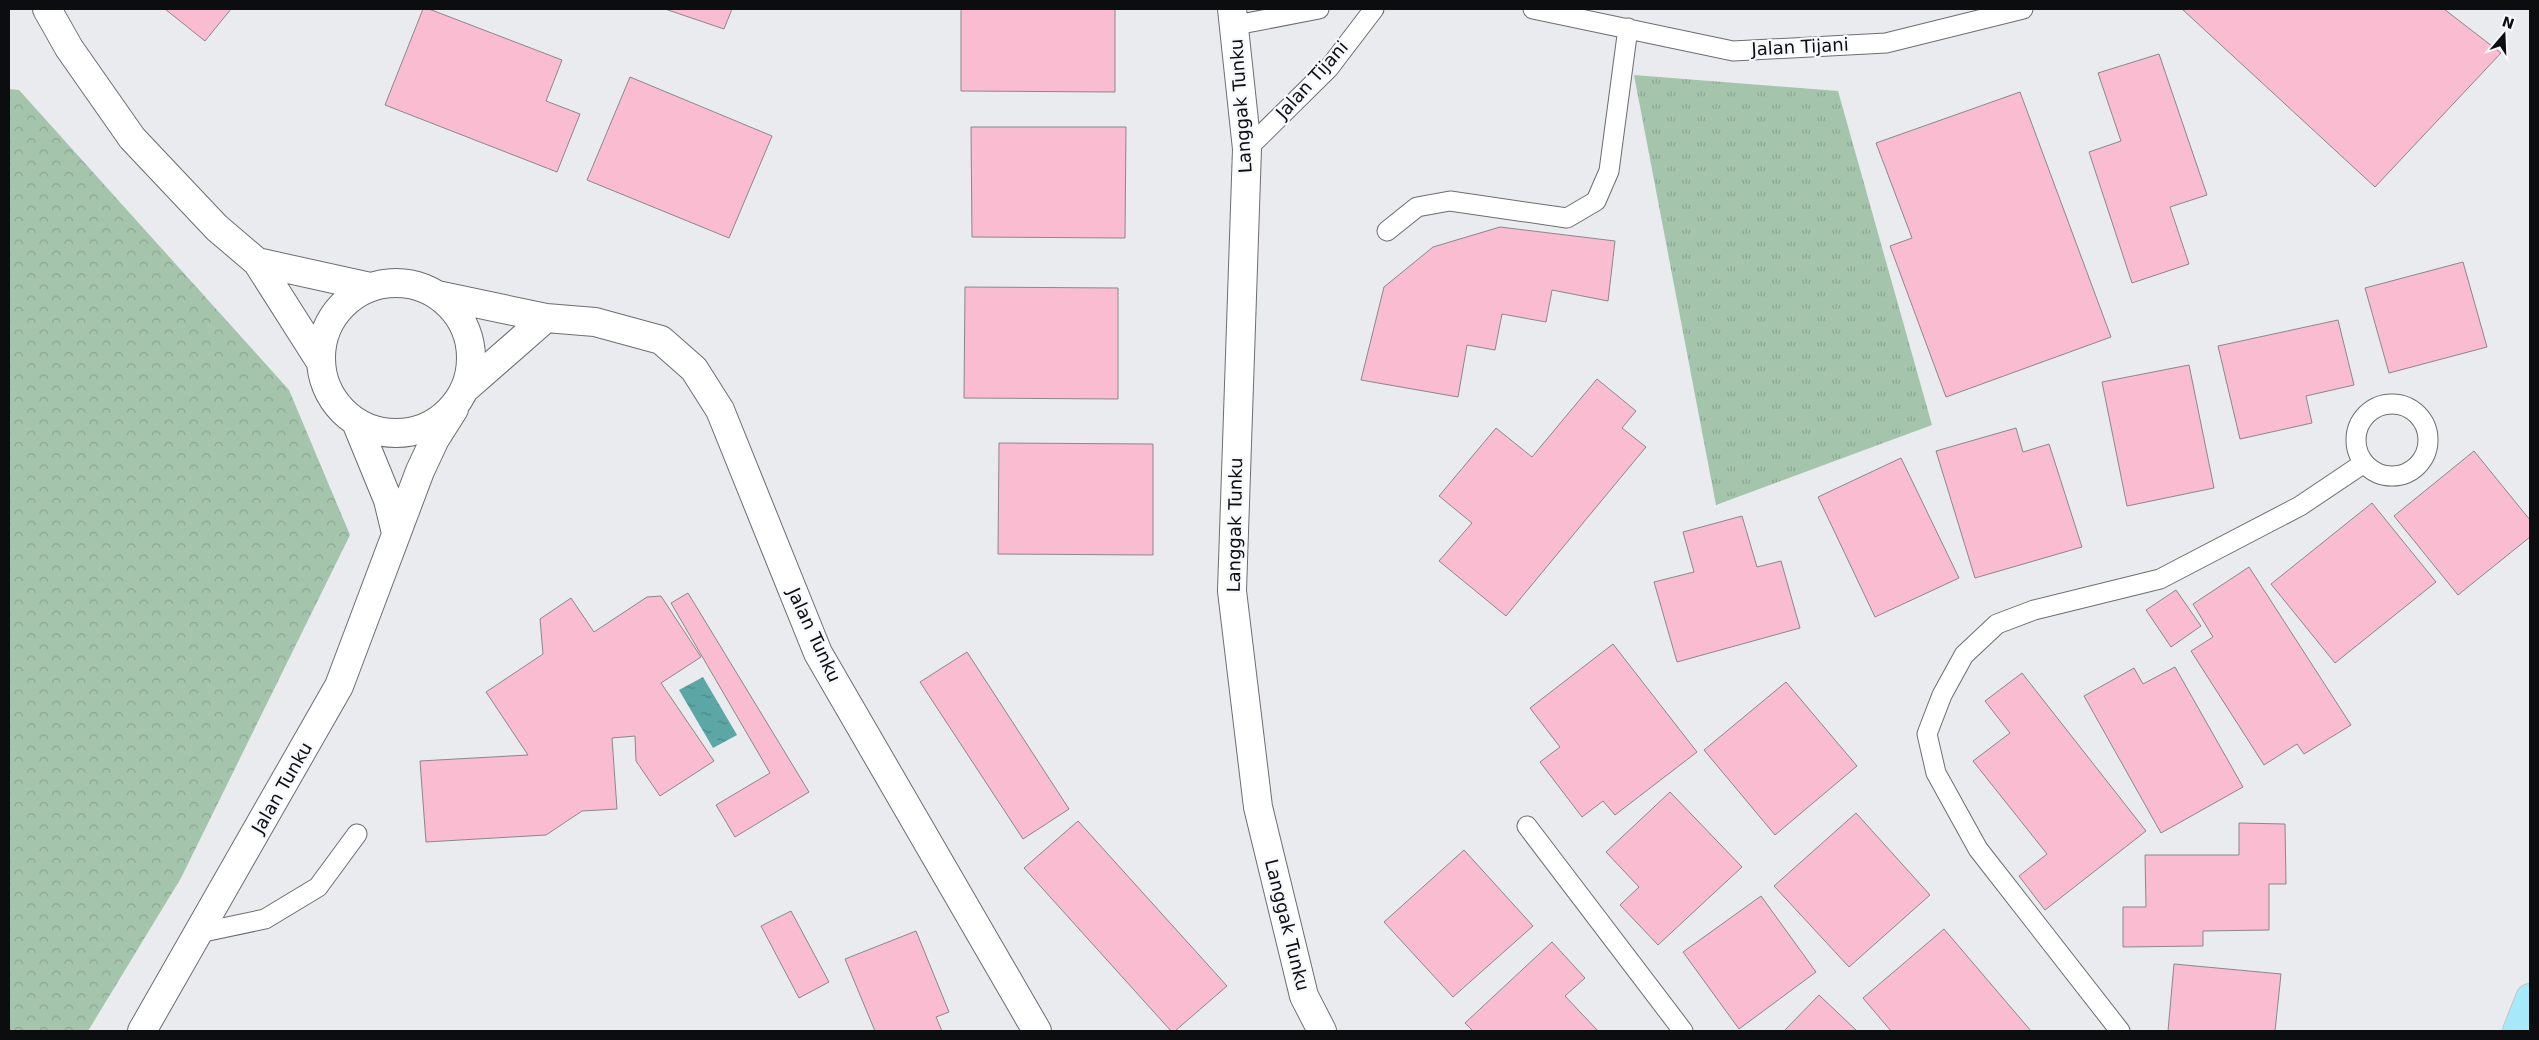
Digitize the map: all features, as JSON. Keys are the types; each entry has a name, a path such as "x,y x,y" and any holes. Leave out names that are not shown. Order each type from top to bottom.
{"main road":[{"path":"2517,1031 2530,998"}],"street":[{"path":"47,9 69,48 132,138 218,228 257,262 320,361"},
{"name":"Langgak Tunku","path":"1234,17 1247,150 1232,591 1258,807 1304,996 1322,1031"},
{"path":"257,262 370,287"},
{"path":"392,283 408,284 416,285 437,295 457,313 469,336 472,362 460,398 431,425 406,433 380,432 356,422 336,405 324,384 320,361 323,338 333,316 349,299 370,287 392,283"},
{"name":"Jalan Tunku","path":"437,295 546,318 595,322 661,340 694,369 720,410 818,653 1037,1031"},
{"name":"Jalan Tunku","path":"142,1031 339,686 396,533 435,439 460,398 546,318"},
{"path":"356,422 388,500 396,533"}],"lane":[{"path":"1234,17 1319,9"},
{"name":"Jalan Tijani","path":"1247,150 1329,68 1374,9"},
{"name":"Jalan Tijani","path":"1533,9 1570,13 1628,28 1733,50 1886,43 2023,9"},
{"path":"1387,231 1416,207 1450,201 1567,218 1596,201 1610,171 1628,28"},
{"path":"2120,1031 1978,849 1936,773 1927,734 1942,695 1964,655 1997,624 2034,610 2160,578 2300,506 2364,463"},
{"path":"1527,826 1683,1031"},
{"path":"199,933 265,919 318,887 357,834"}],"green space":[{"path":"1634,75 1838,91 1932,425 1716,505"},
{"path":"9,89 19,90 289,390 350,535 181,878 88,1031 9,1031"}],"water":[{"path":"703,677 737,735 713,748 679,690"}],"building":[{"path":"165,9 231,9 205,41"},
{"path":"423,9 429,9 562,60 546,101 580,114 557,172 385,105"},
{"path":"665,9 732,9 724,29"},
{"path":"961,9 1115,9 1115,92 961,91"},
{"path":"2182,9 2444,9 2501,53 2375,187"},
{"path":"2159,54 2207,195 2170,207 2189,264 2132,283 2089,152 2121,141 2098,73"},
{"path":"630,77 772,136 729,238 587,180"},
{"path":"2020,92 2111,337 1946,397 1890,246 1912,238 1876,143"},
{"path":"971,127 1126,127 1125,238 972,237"},
{"path":"1500,227 1615,241 1608,301 1552,290 1546,322 1502,314 1495,350 1467,345 1458,397 1361,380 1384,287 1433,247"},
{"path":"2463,262 2487,347 2389,373 2365,288"},
{"path":"965,287 1118,288 1118,399 964,398"},
{"path":"2338,320 2354,385 2306,396 2312,423 2240,439 2218,346"},
{"path":"2189,365 2214,488 2127,506 2102,382"},
{"path":"1597,379 1636,411 1622,428 1646,447 1506,616 1439,561 1472,523 1439,496 1496,428 1532,457"},
{"path":"2016,428 2023,452 2049,444 2082,547 1975,578 1936,451"},
{"path":"999,443 1153,444 1153,555 998,554"},
{"path":"2474,451 2530,520 2530,537 2458,595 2394,516"},
{"path":"1901,458 1959,578 1875,617 1818,497"},
{"path":"2372,503 2436,582 2335,663 2271,584"},
{"path":"1742,516 1757,567 1781,561 1800,628 1677,662 1654,582 1694,572 1683,532"},
{"path":"2249,567 2351,725 2304,754 2297,744 2264,765 2191,651 2213,637 2193,604"},
{"path":"2176,590 2201,626 2171,647 2146,610"},
{"path":"688,593 809,792 735,837 716,805 770,773 671,603"},
{"path":"661,596 701,657 661,683 714,761 660,796 636,761 635,736 612,738 617,809 582,811 546,835 426,842 420,761 528,755 486,692 543,654 540,619 571,598 594,632 647,597"},
{"path":"1613,644 1697,752 1615,815 1603,801 1582,817 1540,762 1560,747 1530,708"},
{"path":"967,652 1069,809 1023,839 920,682"},
{"path":"2175,667 2243,787 2161,833 2084,696 2134,668 2143,684"},
{"path":"2022,673 2146,831 2045,910 2019,876 2047,854 1973,761 2010,733 1985,701"},
{"path":"1786,682 1857,766 1775,835 1704,750"},
{"path":"1670,792 1742,867 1658,945 1620,905 1639,887 1606,852"},
{"path":"1856,813 1930,895 1849,967 1774,886"},
{"path":"1078,821 1227,986 1175,1031 1171,1031 1024,868"},
{"path":"2239,823 2285,824 2286,884 2269,884 2269,930 2203,931 2203,946 2123,947 2123,907 2146,907 2145,855 2239,855"},
{"path":"1464,850 1533,926 1453,997 1384,922"},
{"path":"1761,896 1816,972 1739,1029 1683,952"},
{"path":"791,911 829,982 799,998 761,926"},
{"path":"1944,929 2031,1031 1891,1031 1863,998"},
{"path":"916,931 949,1012 936,1017 942,1031 875,1031 845,959"},
{"path":"1552,942 1585,978 1565,996 1598,1031 1473,1031 1465,1023"},
{"path":"2174,964 2281,974 2275,1031 2168,1031"},
{"path":"1819,995 1857,1031 1784,1031"}]}
